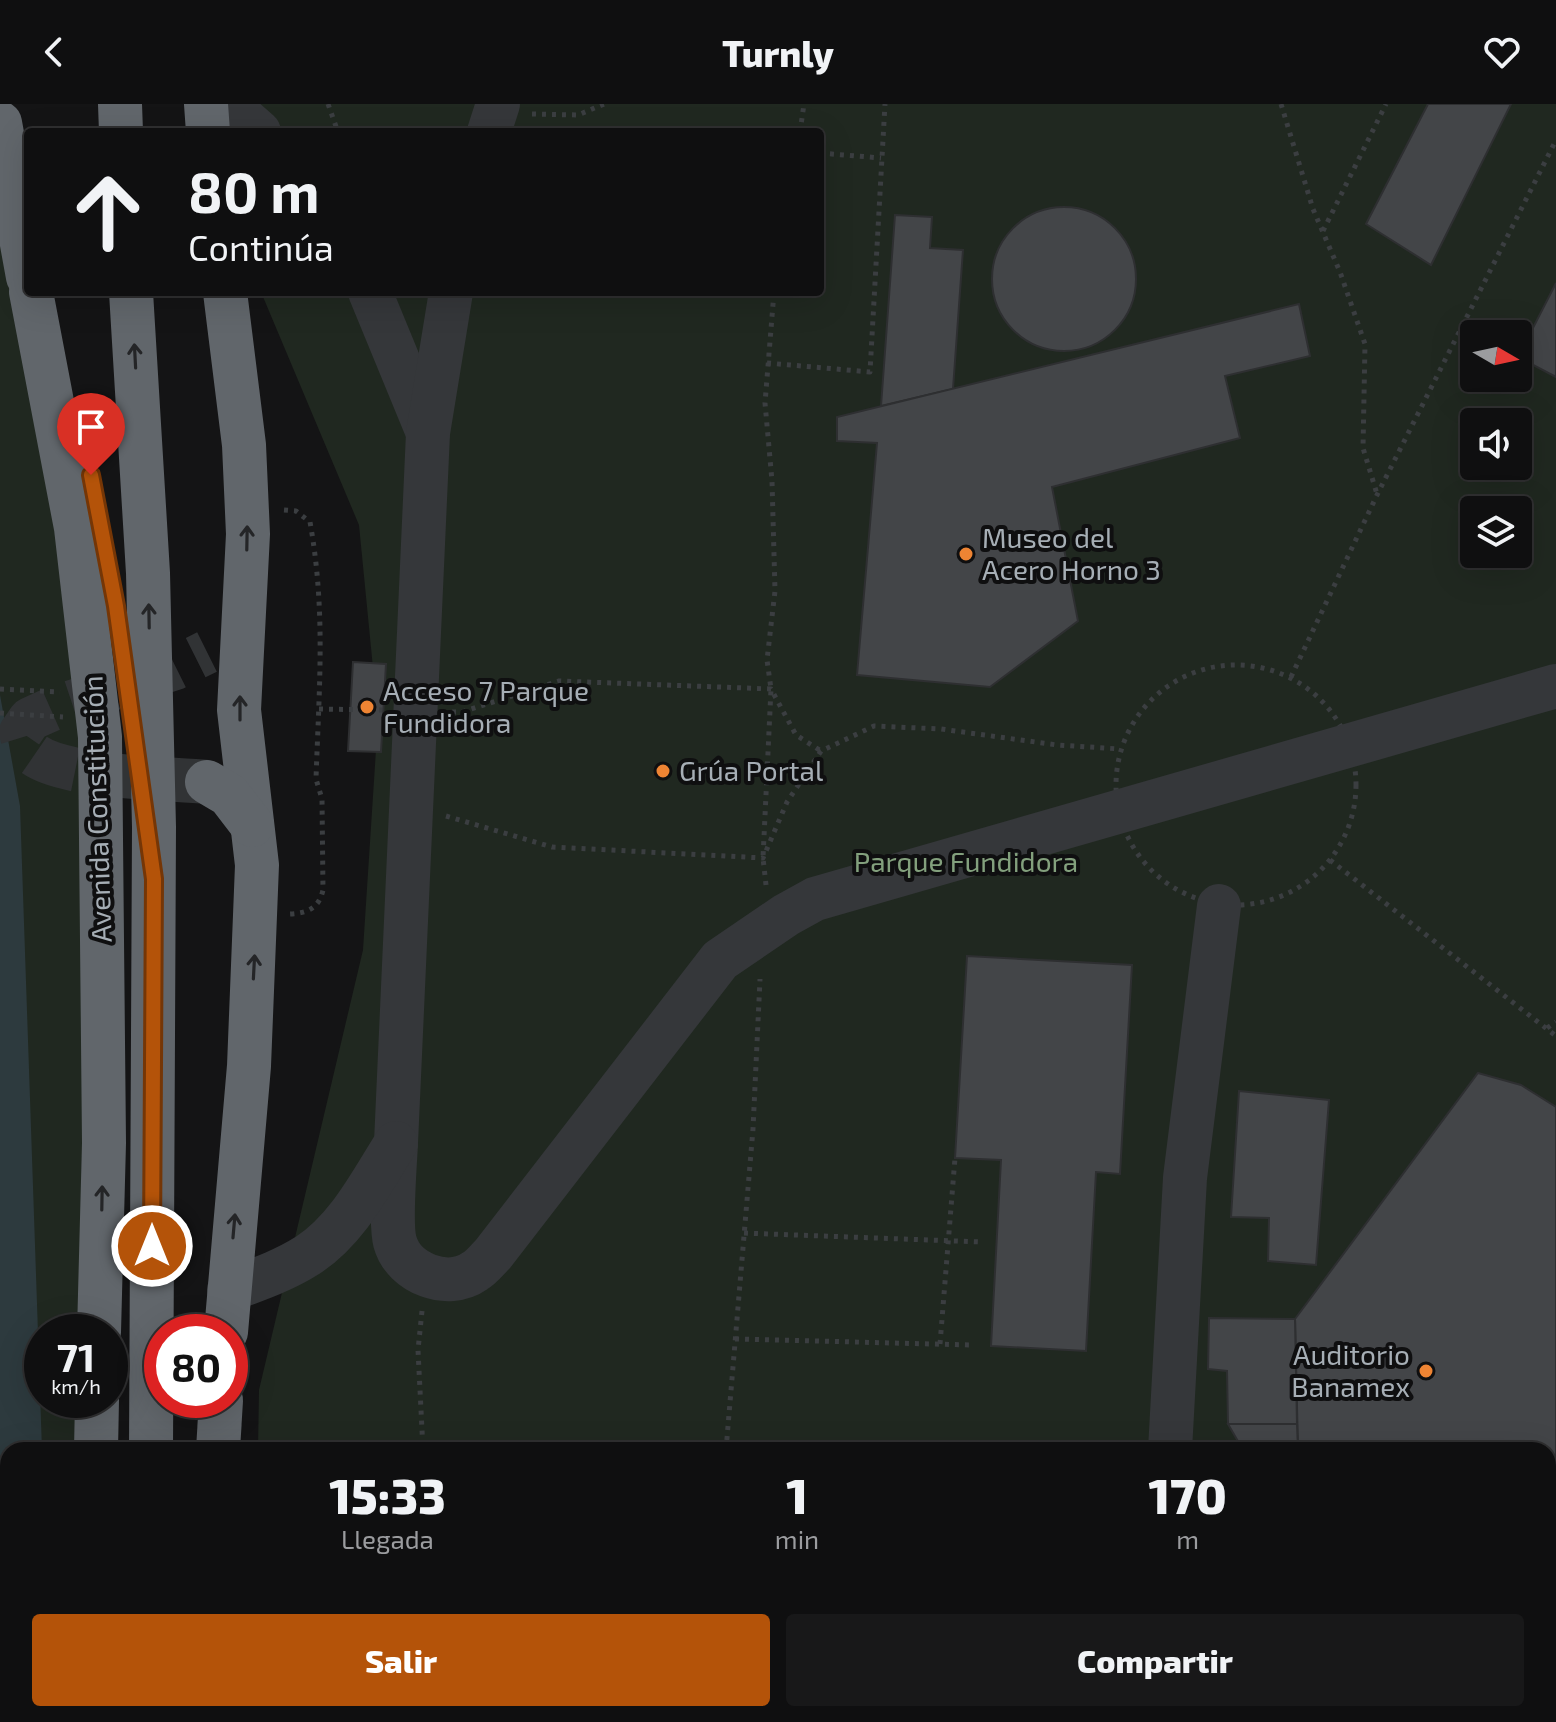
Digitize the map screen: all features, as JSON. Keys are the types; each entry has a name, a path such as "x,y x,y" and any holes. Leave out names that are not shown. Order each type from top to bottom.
{"highway":[{"path":"120,104 121,128"},
{"path":"206,104 208,128"},
{"path":"0,123 23,239"},
{"name":"Avenida Constitución","path":"32,296 76,528 100,737 104,1143 99,1314"},
{"path":"40,296 77,416 98,504 116,606 154,879"},
{"name":"Avenida Constitución","path":"131,296 148,573 154,879 151,1442"},
{"path":"225,296 244,445 248,534 239,710 257,865 249,1066 227,1311"},
{"path":"207,652 245,616"},
{"path":"207,782 229,795 252,825"},
{"path":"96,1442 97,1418"},
{"path":"218,1442 220,1418"}],"street":[{"path":"227,104 254,128"},
{"path":"372,296 428,433"},
{"path":"450,296 428,433 396,1143 395,1242 407,1264 427,1276 449,1281 474,1272 493,1254 720,960 815,899 1556,686"},
{"path":"1170,1442 1185,1178 1219,906"},
{"path":"227,1311 278,1272 311,1254 344,1223 396,1143"}],"path":[{"path":"328,104 337,128"},
{"path":"494,116 578,115 604,104"},
{"path":"801,128 804,104"},
{"path":"767,363 870,372 885,104"},
{"path":"1281,104 1285,126 1365,344 1363,448 1377,495"},
{"path":"1323,232 1386,104"},
{"path":"1291,677 1377,495 1556,140"},
{"path":"824,153 881,158"},
{"path":"727,1442 753,1129 756,1010 766,929 763,858 771,689 767,660 775,591 772,481 765,403 774,296"},
{"path":"319,709 462,712 559,681 771,689"},
{"path":"771,689 796,735 821,751"},
{"path":"763,858 787,802 821,751 874,726 941,729 1057,745 1120,749"},
{"path":"410,809 458,818 552,847 763,858"},
{"path":"1330,860 1556,1036"},
{"path":"1547,1028 1556,1022"},
{"path":"940,1344 955,1158"},
{"path":"744,1233 982,1242"},
{"path":"423,1442 418,1350 427,1276"},
{"path":"735,1339 973,1345"}],"green space":[{"name":"Parque Fundidora","path":"230,104 1556,104 1556,1442 258,1442 259,1390 363,950 378,719 359,525 263,296 824,296 824,128 233,128"},
{"path":"0,225 68,599 83,798 86,920 79,1314 24,1314 24,1418 76,1418 75,1442 0,1442"}],"shaded area":[{"path":"0,695 20,806 37,1314 24,1314 24,1418 41,1418 42,1442 0,1442"}],"building":[{"path":"1428,104 1511,104 1431,265 1366,224"},
{"path":"1064,207 1092,212 1115,228 1131,251 1136,279 1131,307 1115,330 1092,346 1064,351 1036,346 1013,330 997,307 992,279 997,251 1013,228 1036,212"},
{"path":"895,215 932,217 930,248 963,250 953,389 881,406"},
{"path":"1556,283 1556,377 1532,364 1532,330"},
{"name":"Museo del Acero Horno 3","path":"1299,304 1310,356 1225,376 1240,438 1052,487 1078,621 990,687 857,675 877,443 837,441 837,417"},
{"name":"Acceso 7 Parque Fundidora","path":"353,662 386,664 381,752 348,751"},
{"path":"967,956 1132,965 1120,1174 1096,1172 1086,1351 991,1346 1001,1160 955,1158"},
{"name":"Auditorio Banamex","path":"1478,1073 1521,1085 1556,1107 1556,1442 1298,1442 1295,1319"},
{"path":"1239,1091 1329,1100 1316,1265 1268,1261 1269,1218 1231,1217"},
{"path":"1209,1318 1295,1319 1297,1424 1228,1424 1227,1371 1208,1369"},
{"path":"1228,1424 1297,1424 1298,1442 1238,1442"}],"tunnel":[{"path":"207,652 175,668 57,707 30,719 21,732 33,754 68,768 116,776 207,782"}],"place":[{"name":"Museo del Acero Horno 3","path":"966,554"},
{"name":"Acceso 7 Parque Fundidora","path":"367,707"},
{"name":"Grúa Portal","path":"663,771"},
{"name":"Auditorio Banamex","path":"1426,1371"}],"route":[{"path":"91,475 116,606 154,879 152,1246"}]}
